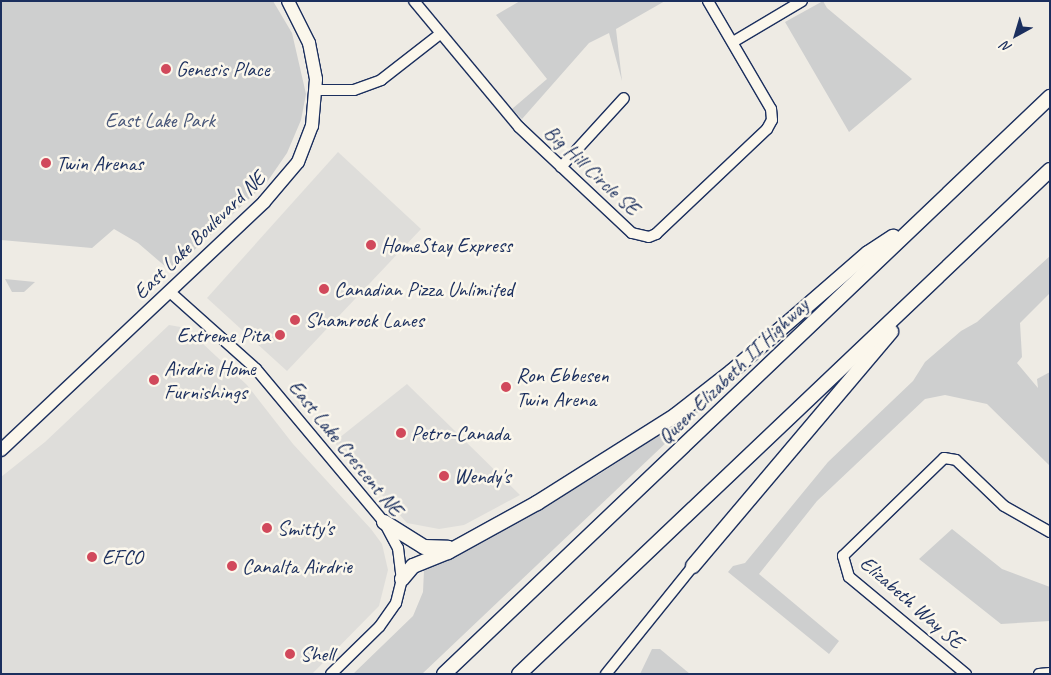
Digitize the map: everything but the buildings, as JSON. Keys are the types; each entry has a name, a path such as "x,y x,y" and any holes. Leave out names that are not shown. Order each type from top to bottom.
{"highway":[{"name":"Queen Elizabeth II Highway","path":"444,674 1050,97"},
{"path":"519,674 803,402 929,286 1050,170"},
{"path":"402,579 413,566 472,540 581,477 676,415 732,372 868,253 919,221"},
{"path":"693,566 929,286"},
{"path":"384,522 417,544 432,549 451,548 472,540"}],"main road":[{"name":"East Lake Boulevard NE","path":"1,450 274,192 293,168 312,126 317,90 309,43 288,1"}],"street":[{"name":"Big Hill Circle SE","path":"414,1 519,127 632,233 643,237 656,234 770,125 771,109 708,1"},
{"path":"733,42 802,1"},
{"path":"317,90 354,90 381,80 440,34"},
{"path":"561,166 624,98"},
{"name":"East Lake Crescent NE","path":"170,292 256,369 384,522 398,548 402,579 390,613 331,674"},
{"name":"Elizabeth Way SE","path":"966,674 849,577 843,556 944,458 956,460 1004,506 1050,532"},
{"path":"606,674 693,566"},
{"path":"1039,674 1050,673"}],"shaded area":[{"path":"338,152 421,229 287,371 207,298"},
{"path":"169,325 186,328 247,385 293,444 371,529 382,544 388,570 379,606 312,674 1,674 1,477 45,442"},
{"path":"407,384 520,495 464,525 439,529 407,523 334,442"}],"green space":[{"name":"East Lake Park","path":"1,1 273,1 292,33 306,94 301,120 287,153 267,182 174,269 166,267 138,243 114,229 92,248 1,240"},
{"path":"520,1 665,1 616,29 622,81 609,33 589,43 522,119 512,109 547,79 496,15"},
{"path":"823,1 827,8 912,79 849,132 785,22"},
{"path":"1050,256 1050,293 1020,323 1022,357 1017,363 1038,388 1037,379 1050,372 1050,466 987,404 945,395 925,399 817,501 759,574 839,641 829,654 728,572 733,566 745,563 828,462 913,381 925,362 961,331 977,322"},
{"path":"5,279 35,282 24,292 12,292"},
{"path":"708,403 422,674 353,674 413,616 423,592 424,570 472,548 598,475"},
{"path":"952,529 1002,569 1050,587 1050,621 1001,624 919,559"},
{"path":"652,649 660,649 690,674 640,674"}],"place":[{"name":"Genesis Place","path":"166,69"},
{"name":"Twin Arenas","path":"46,163"},
{"name":"HomeStay Express","path":"371,245"},
{"name":"Canadian Pizza Unlimited","path":"324,289"},
{"name":"Shamrock Lanes","path":"295,320"},
{"name":"Extreme Pita","path":"280,335"},
{"name":"Airdrie Home Furnishings","path":"154,380"},
{"name":"Ron Ebbesen Twin Arena","path":"506,387"},
{"name":"Petro-Canada","path":"401,433"},
{"name":"Wendy's","path":"444,476"},
{"name":"Smitty's","path":"267,528"},
{"name":"EFCO","path":"92,557"},
{"name":"Canalta Airdrie","path":"232,566"},
{"name":"Shell","path":"290,654"}]}
